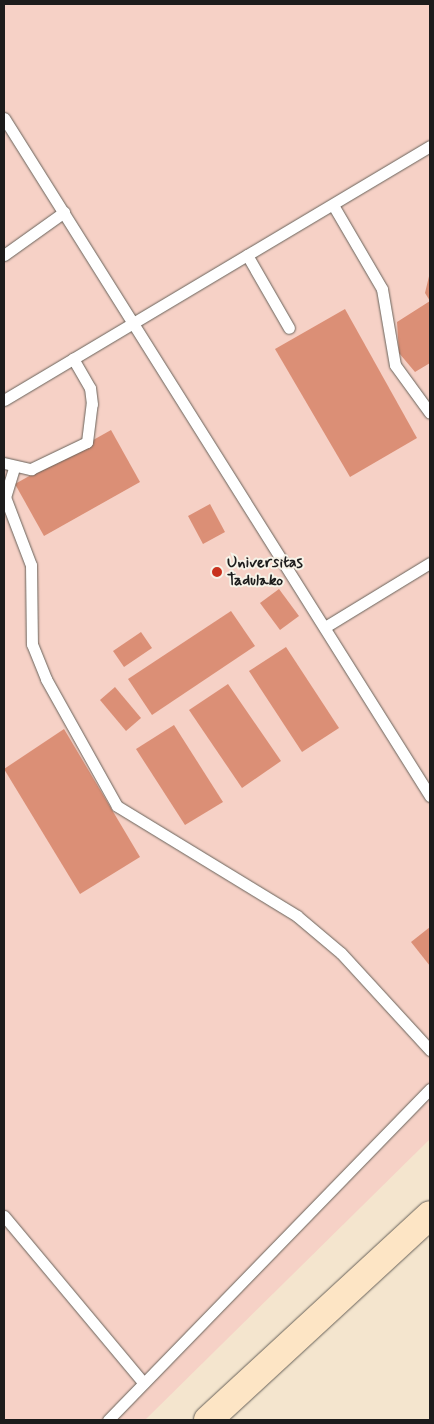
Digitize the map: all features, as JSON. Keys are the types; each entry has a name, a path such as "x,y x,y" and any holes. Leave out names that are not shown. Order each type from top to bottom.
{"street":[{"path":"208,1420 430,1215"}],"lane":[{"path":"4,118 430,796"},
{"path":"4,400 74,359 132,321 333,205 430,146"},
{"path":"333,205 382,289 394,365 430,413"},
{"path":"4,256 64,212"},
{"path":"247,255 289,328"},
{"path":"74,359 90,388 87,442 57,460 31,469 9,466 5,497 31,565 32,644 46,679 117,806 297,916 341,953 430,1050"},
{"path":"325,627 430,563"},
{"path":"108,1420 430,1089"},
{"path":"4,1216 143,1382"}],"shaded area":[{"name":"Universitas Tadulako","path":"4,4 430,4 430,1139 145,1420 4,1420"}],"building":[{"path":"430,272 430,301 425,293"},
{"path":"430,301 430,363 415,372 399,353 397,322"},
{"path":"345,309 417,438 350,477 275,349"},
{"path":"111,430 140,482 44,536 15,484"},
{"path":"210,504 225,532 203,544 188,516"},
{"path":"279,589 299,616 280,630 260,603"},
{"path":"231,611 255,646 152,715 128,679"},
{"path":"141,632 152,648 124,667 113,651"},
{"path":"286,647 339,728 302,752 249,671"},
{"path":"228,684 281,761 242,788 189,710"},
{"path":"115,687 141,718 126,731 100,700"},
{"path":"174,725 223,802 185,825 136,749"},
{"path":"64,729 140,857 80,894 4,769"},
{"path":"430,927 430,966 411,942"}],"place":[{"name":"Universitas Tadulako","path":"217,572"}]}
